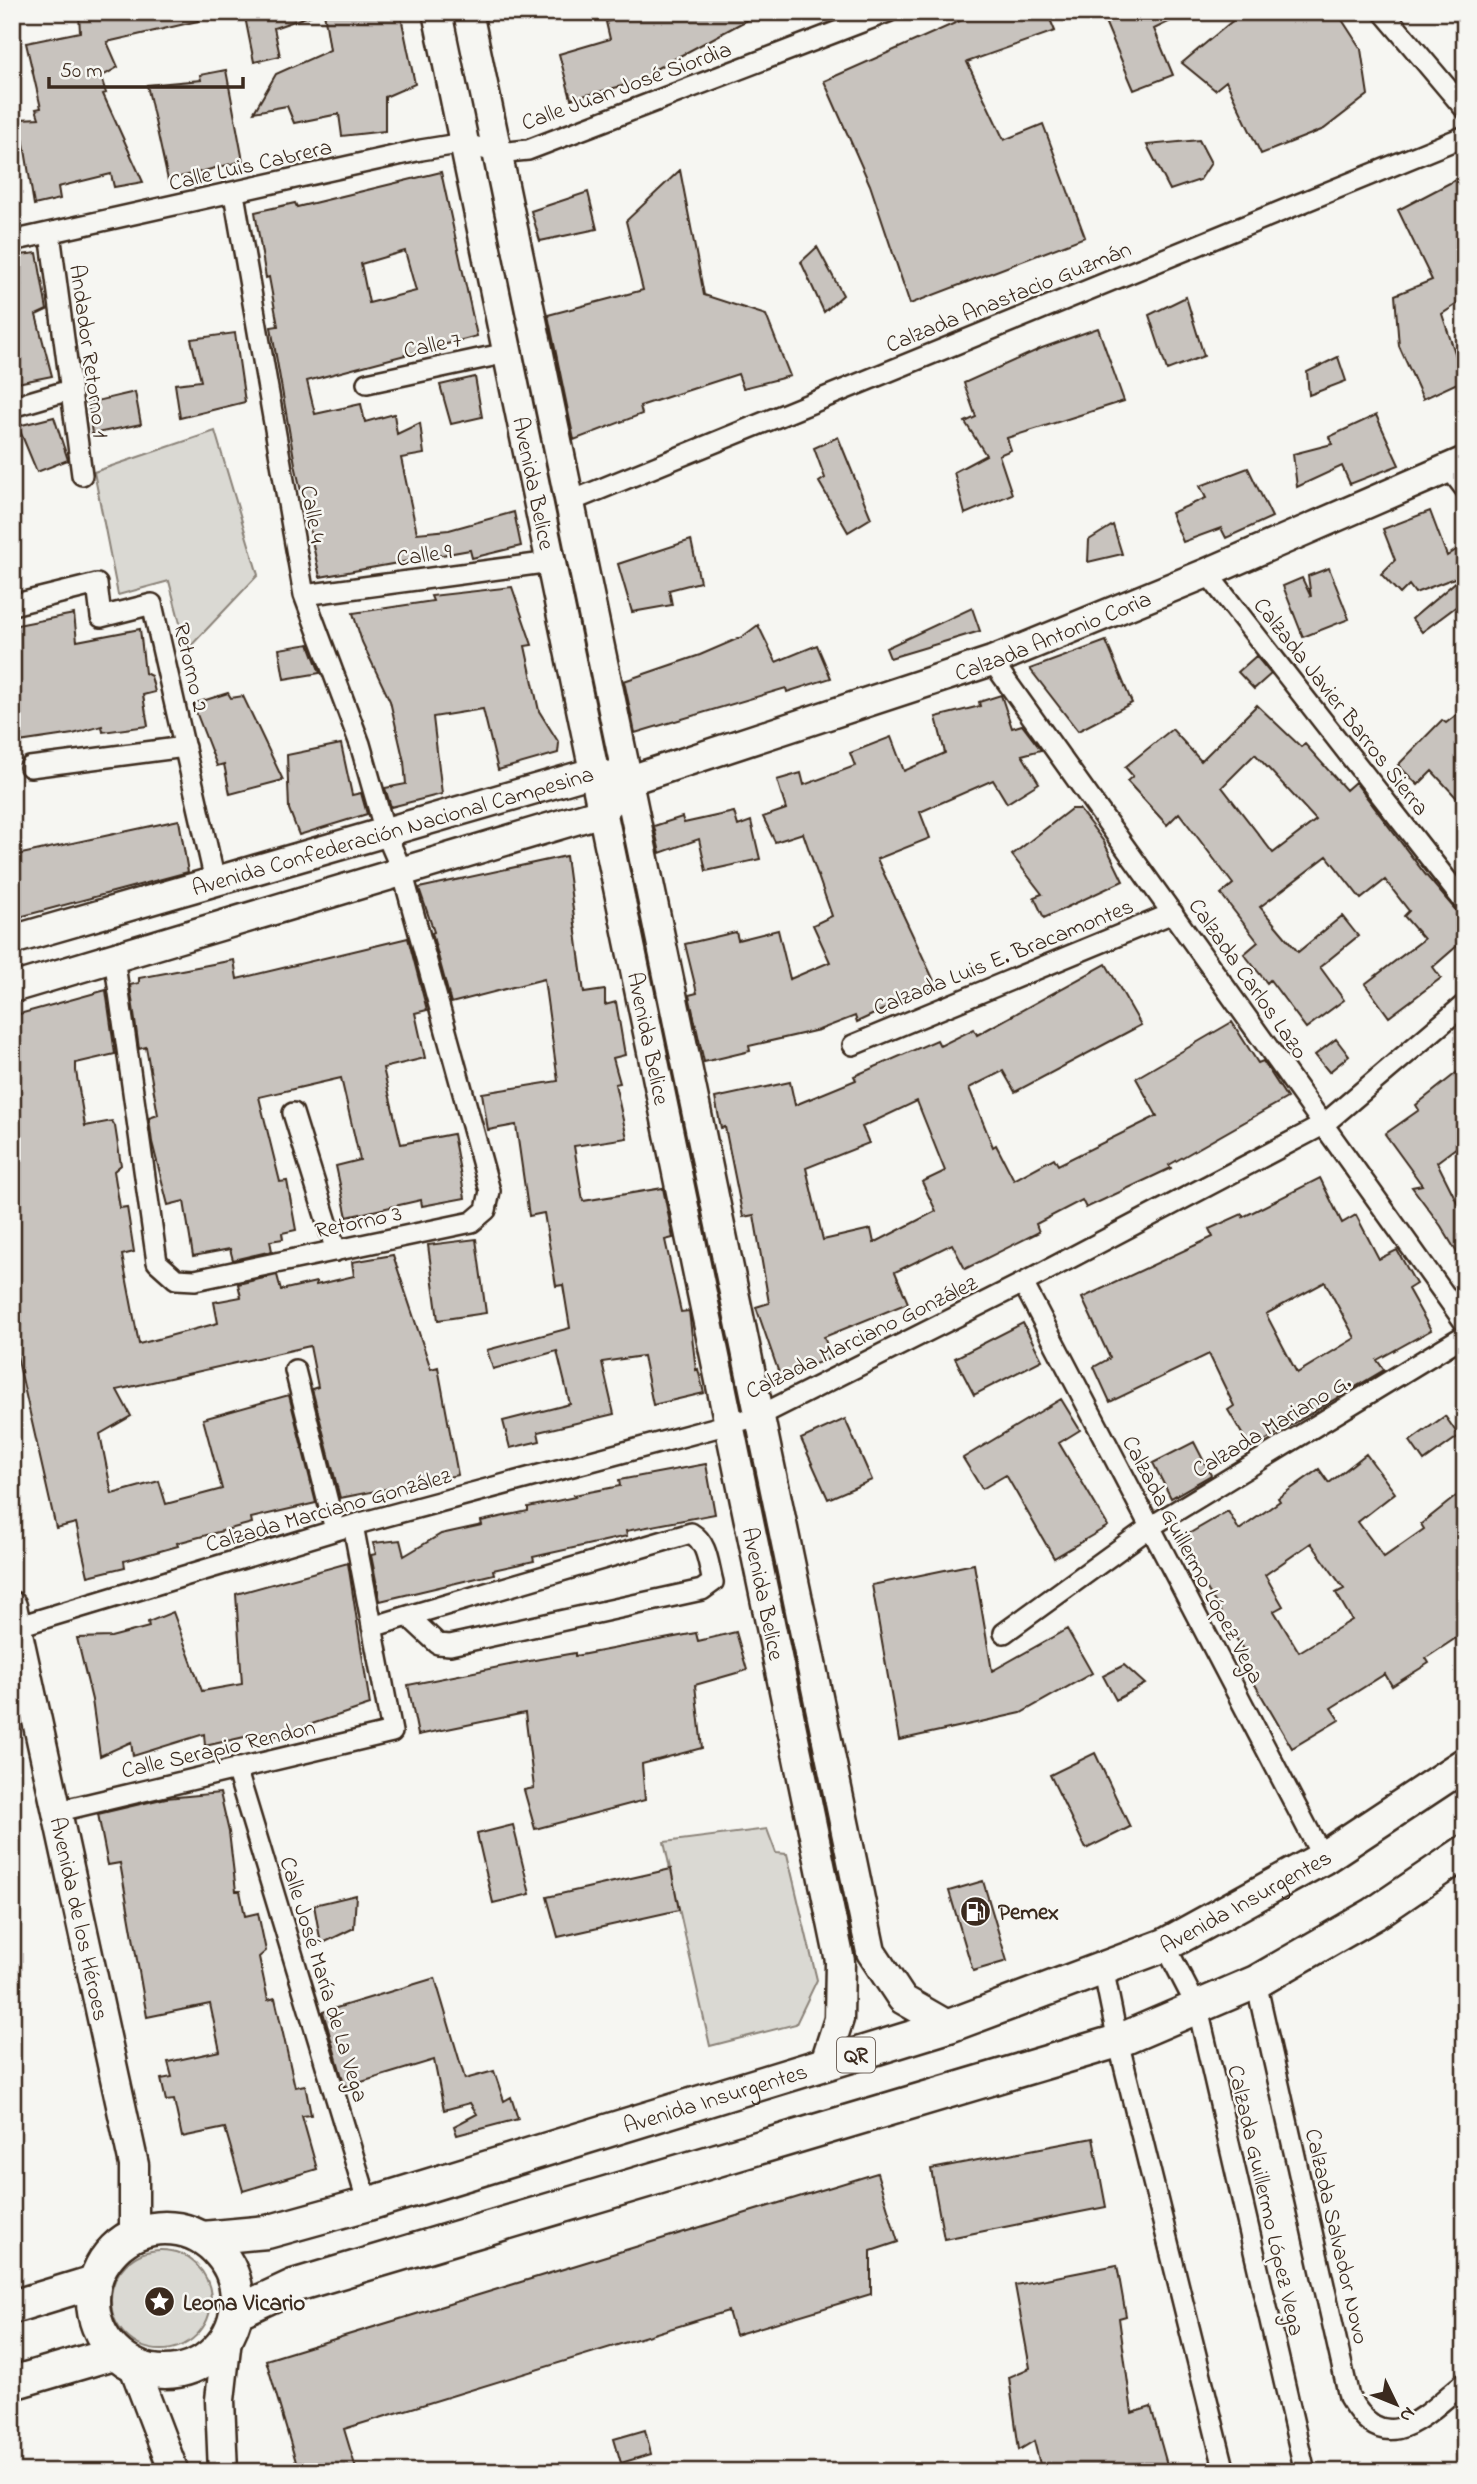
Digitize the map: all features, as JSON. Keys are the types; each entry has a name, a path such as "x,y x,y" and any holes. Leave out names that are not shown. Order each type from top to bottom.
{"main road":[{"name":"Avenida Belice","path":"437,12 840,1961 839,2019 824,2065"},
{"name":"Avenida Belice","path":"468,12 870,1952 902,1999 949,2026"},
{"name":"Calzada Antonio Coria","path":"627,781 992,661 1459,472"},
{"name":"Avenida Confederación Nacional Campesina","path":"12,940 594,772 627,781 602,812 12,988"},
{"name":"Avenida de los Héroes","path":"14,1620 134,2165 134,2234"},
{"name":"Avenida Insurgentes","path":"203,2238 267,2232 368,2204 949,2026 1165,1945 1323,1857 1465,1764"},
{"path":"12,2383 124,2360 160,2374 186,2370 210,2358 232,2325 293,2286 1118,2041 1256,1982 1374,1914 1465,1852"},
{"path":"174,2472 124,2360 99,2333 92,2308 94,2282 102,2262 116,2246 134,2234 158,2228 181,2229 203,2238 224,2257 236,2283 220,2400 223,2472"},
{"path":"12,2307 94,2282"}],"street":[{"name":"Calle Juan José Siordia","path":"497,153 528,150 888,12"},
{"path":"1382,12 1465,109"},
{"name":"Calzada Anastacio Guzmán","path":"569,502 1465,136"},
{"name":"Calle Luis Cabrera","path":"12,242 464,143 497,153"},
{"name":"Calle 4","path":"234,194 303,595 360,744 385,832"},
{"name":"Andador Retorno 1","path":"50,233 82,475"},
{"name":"Calle 7","path":"367,383 507,353"},
{"path":"12,407 70,390"},
{"name":"Calle 9","path":"303,595 551,562"},
{"name":"Calzada Javier Barros Sierra","path":"1207,573 1465,903"},
{"name":"Retorno 2","path":"12,605 97,584 101,617 152,604 215,881"},
{"name":"Calzada Carlos Lazo","path":"992,661 1465,1323"},
{"name":"Retorno 2","path":"30,767 185,747"},
{"name":"Retorno 3","path":"114,957 157,1262 176,1279 195,1280 472,1222 486,1210 490,1191 402,871 385,832"},
{"name":"Calzada Luis E. Bracamontes","path":"853,1045 1173,913"},
{"name":"Calzada Marciano González","path":"14,1620 759,1416 1023,1283 1323,1125 1465,1004"},
{"path":"293,1113 336,1251"},
{"name":"Calzada Guillermo López Vega","path":"1023,1283 1323,1857"},
{"name":"Calzada Mariano G.","path":"1004,1633 1150,1527 1465,1335"},
{"path":"295,1370 372,1627 408,1616 691,1533 700,1538 704,1546 713,1582 702,1590 450,1645 438,1644 408,1616"},
{"name":"Calle Serapio Rendon","path":"55,1812 392,1732 372,1627"},
{"name":"Calle José María de La Vega","path":"236,1768 368,2204"},
{"name":"Calzada Guillermo López Vega","path":"1165,1945 1198,2009 1305,2472"},
{"path":"1103,1968 1118,2041 1225,2472"},
{"name":"Calzada Salvador Novo","path":"1256,1982 1349,2397 1360,2417 1375,2429 1396,2431 1417,2420 1465,2382"}],"shaded area":[{"path":"215,431 258,575 187,650 169,581 118,595 94,472"},
{"path":"767,1829 776,1853 787,1854 817,1980 796,2024 710,2046 664,1842"},
{"path":"161,2250 189,2258 203,2272 211,2300 203,2328 189,2342 161,2350 133,2342 119,2328 111,2300 119,2272 133,2258"}],"building":[{"path":"96,12 197,12 198,21 107,42 118,67 101,77 106,93 103,94 143,182 114,187 111,174 58,187 60,199 34,205 20,119 39,118 36,109 41,108 26,43 80,32 79,15"},
{"path":"244,12 311,12 312,15 274,28 280,56 254,62"},
{"path":"324,12 400,12 415,84 385,97 385,131 342,136 339,114 294,123 287,106 254,112 276,74 330,50"},
{"path":"630,12 762,12 650,72 653,78 571,99 559,54 610,39 606,22"},
{"path":"980,12 1047,12 1055,31 967,62 1004,140 1043,124 1085,237 910,304 870,185 824,81"},
{"path":"1101,12 1189,12 1154,29 1173,75 1134,90"},
{"path":"1243,12 1337,12 1361,49 1368,95 1324,129 1261,154 1226,81 1215,90 1182,63"},
{"path":"226,70 243,161 168,180 147,85 201,80 200,75"},
{"path":"1199,140 1211,163 1200,180 1170,190 1147,145"},
{"path":"680,170 704,295 766,315 790,376 743,388 738,374 640,406 642,414 574,440 548,315 643,290 626,221"},
{"path":"441,172 477,336 307,381 315,414 361,404 365,422 394,414 397,434 420,423 424,454 401,458 417,533 449,530 514,512 521,546 472,558 470,550 320,577 295,464 271,327 278,326 269,277 266,278 255,212 295,203 297,207","holes":["405,251 416,291 369,303 361,264"]},
{"path":"1465,175 1465,299 1442,314 1464,380 1423,399 1399,346 1395,295 1432,280 1398,210"},
{"path":"588,192 597,229 540,241 531,211"},
{"path":"817,247 843,295 824,312 801,262"},
{"path":"37,253 47,310 36,315 52,376 17,383 12,364 12,299 21,285 12,280 12,256"},
{"path":"1186,297 1204,356 1167,370 1149,315"},
{"path":"1098,328 1124,401 1007,438 1011,450 999,455 1012,494 965,514 954,472 986,455 965,422 976,417 964,383 1042,348"},
{"path":"235,333 245,402 180,418 175,384 201,381 191,339"},
{"path":"1338,357 1346,381 1309,395 1307,372"},
{"path":"475,377 482,417 451,424 440,385"},
{"path":"135,392 141,424 92,434 88,403"},
{"path":"1376,415 1399,465 1350,484 1342,466 1297,487 1293,454 1332,444 1329,437"},
{"path":"54,417 68,460 37,472 18,426"},
{"path":"838,437 871,518 848,532 819,482 825,478 814,448"},
{"path":"1248,468 1272,517 1226,538 1221,528 1183,542 1171,513 1206,498 1200,486"},
{"path":"1430,511 1447,556 1465,544 1465,574 1415,593 1409,585 1400,594 1381,574 1395,560 1383,529"},
{"path":"1113,525 1122,554 1088,562 1089,540"},
{"path":"691,540 700,582 669,590 672,605 632,612 618,564"},
{"path":"1329,568 1349,619 1303,637 1283,586 1302,578 1311,597 1308,576"},
{"path":"1465,574 1465,600 1422,632 1412,619"},
{"path":"512,587 532,645 525,646 539,711 559,743 558,753 498,770 483,709 433,717 442,794 391,807 385,788 406,784 404,762 390,701 362,642 353,613 433,601 431,596"},
{"path":"972,608 980,631 890,658 886,648"},
{"path":"74,614 77,641 140,629 145,673 151,676 155,692 143,695 148,726 103,732 102,726 73,734 12,743 12,626"},
{"path":"758,625 776,662 817,645 831,678 787,692 786,688 635,733 624,681 700,655 742,637"},
{"path":"1106,641 1132,703 1078,731 1030,669"},
{"path":"309,644 320,673 284,679 279,649"},
{"path":"1256,656 1271,674 1254,689 1238,672"},
{"path":"228,693 231,698 243,696 283,780 230,794 224,764 217,766 193,704"},
{"path":"1001,695 1012,728 1022,725 1041,750 1022,755 1039,783 1007,803 993,780 920,812 930,838 877,859 936,985 857,1022 855,1016 819,1030 749,1046 750,1051 704,1062 689,995 697,993 685,944 736,932 738,940 778,930 790,979 830,962 813,925 832,916 803,833 775,842 763,817 786,809 777,780 801,773 804,785 855,766 850,753 891,737 904,771 945,753 936,717 980,706 979,702"},
{"path":"1257,705 1301,747 1305,744 1346,790 1355,782 1425,874 1465,921 1465,939 1433,967 1441,978 1389,1017 1365,984 1424,939 1404,916 1409,911 1385,880 1361,899 1327,856 1260,907 1298,952 1342,916 1358,936 1320,967 1344,1000 1306,1028 1270,980 1267,983 1244,954 1258,942 1221,894 1233,884 1179,813 1167,825 1127,781 1133,776 1125,767 1172,729 1201,761","holes":["1255,754 1316,820 1273,853 1222,787"]},
{"path":"1465,708 1465,807 1432,771 1418,785 1398,765 1442,720 1446,723"},
{"path":"341,744 352,795 361,793 367,814 299,835 289,809 287,755"},
{"path":"1071,809 1079,809 1104,842 1123,881 1044,918 1034,897 1042,894 1012,855"},
{"path":"734,812 738,826 751,821 760,859 706,871 699,839 660,853 654,826 682,817 684,823"},
{"path":"179,820 188,872 12,919 12,856"},
{"path":"566,856 584,993 605,990 605,1005 616,1002 625,1055 613,1058 620,1083 615,1084 627,1138 574,1146 583,1201 663,1188 673,1238 665,1240 681,1312 689,1311 696,1370 698,1369 704,1393 653,1405 643,1356 602,1362 614,1414 538,1432 540,1441 510,1448 503,1421 570,1404 557,1351 493,1369 487,1350 570,1328 563,1285 556,1286 544,1213 529,1216 516,1125 488,1130 482,1093 558,1081 544,979 451,1003 432,933 434,932 419,888"},
{"path":"408,938 427,1010 415,1013 425,1058 383,1068 401,1144 453,1134 465,1198 422,1206 421,1200 347,1217 336,1166 360,1160 341,1078 259,1097 280,1182 287,1181 296,1230 282,1233 283,1239 270,1241 272,1251 233,1260 230,1249 193,1256 184,1201 168,1205 152,1142 149,1118 158,1115 146,1047 139,1049 130,985 139,983 139,978 234,960 237,979"},
{"path":"1106,964 1141,1025 1015,1092 1003,1071 969,1088 993,1147 996,1145 1014,1180 1054,1158 1058,1165 1157,1116 1136,1078 1232,1022 1258,1063 1263,1061 1287,1098 1169,1165 1171,1168 1086,1208 1082,1200 1036,1224 1039,1232 965,1269 952,1244 895,1272 908,1303 824,1337 832,1358 780,1376 756,1307 769,1303 754,1215 743,1217 725,1127 721,1128 715,1098 790,1082 795,1105 856,1080 854,1076 937,1040 940,1046 974,1029 977,1035","holes":["917,1101 945,1171 922,1182 936,1211 874,1243 871,1229 823,1240 806,1168 869,1143 862,1127"]},
{"path":"106,990 115,1054 76,1063 76,1071 85,1126 112,1121 115,1126 121,1165 114,1171 120,1208 127,1207 134,1252 122,1255 139,1344 218,1323 214,1302 241,1297 238,1284 277,1275 281,1290 316,1282 316,1285 354,1276 352,1262 393,1255 431,1369 438,1367 458,1475 340,1498 312,1389 318,1387 310,1346 117,1390 131,1416 100,1434 112,1494 159,1481 166,1504 222,1489 203,1419 289,1395 316,1503 251,1518 252,1523 177,1543 178,1546 124,1561 125,1567 88,1576 76,1523 56,1528 12,1334 12,1016"},
{"path":"1336,1039 1349,1056 1329,1072 1315,1055"},
{"path":"1465,1066 1465,1141 1437,1162 1465,1218 1465,1266 1441,1226 1412,1187 1422,1185 1385,1134 1419,1110 1416,1105"},
{"path":"1320,1178 1342,1223 1356,1215 1379,1259 1397,1250 1416,1284 1408,1289 1431,1330 1377,1360 1384,1370 1251,1449 1228,1410 1234,1406 1209,1354 1110,1402 1094,1367 1110,1358 1082,1298 1213,1237 1209,1229 1242,1214 1243,1217","holes":["1325,1282 1355,1338 1297,1373 1266,1314"]},
{"path":"476,1239 486,1313 438,1320 428,1245"},
{"path":"1023,1323 1042,1360 974,1395 955,1358"},
{"path":"1061,1399 1080,1430 1059,1443 1108,1526 1054,1558 1006,1475 982,1489 963,1458"},
{"path":"1445,1416 1459,1436 1424,1461 1410,1441"},
{"path":"845,1419 872,1480 828,1499 801,1439"},
{"path":"1194,1442 1211,1475 1171,1498 1153,1463"},
{"path":"1366,1454 1395,1493 1358,1522 1384,1557 1424,1529 1421,1524 1465,1489 1465,1632 1426,1658 1429,1663 1392,1686 1385,1674 1331,1708 1339,1720 1292,1748 1239,1657 1245,1653 1178,1540 1228,1511 1239,1530 1319,1469 1329,1483","holes":["1311,1543 1344,1589 1336,1593 1352,1620 1299,1652 1274,1611 1283,1606 1265,1575"]},
{"path":"706,1464 715,1514 626,1531 627,1536 533,1557 534,1561 493,1570 494,1574 380,1601 371,1555 376,1554 373,1543 400,1540 404,1556 441,1534 482,1525 481,1521 528,1511 528,1507 575,1497 574,1495 620,1486 619,1480"},
{"path":"348,1563 370,1705 263,1740 262,1733 205,1746 204,1734 133,1756 131,1742 100,1756 92,1700 77,1638 111,1637 149,1627 148,1622 173,1612 202,1691 242,1684 236,1594"},
{"path":"974,1564 992,1671 1067,1629 1092,1673 1021,1713 899,1740 872,1585"},
{"path":"736,1632 747,1670 695,1685 702,1748 642,1764 645,1800 535,1829 524,1790 534,1788 525,1713 418,1735 408,1685 540,1659 575,1653 575,1656 696,1633 698,1641"},
{"path":"1124,1665 1145,1684 1116,1700 1103,1676"},
{"path":"1095,1753 1130,1827 1086,1849 1050,1775"},
{"path":"220,1793 229,1832 236,1891 240,1891 245,1916 258,1913 266,1951 259,1957 268,2000 275,1998 295,2087 305,2085 311,2115 302,2116 317,2169 243,2191 225,2128 182,2137 174,2100 166,2101 161,2079 172,2077 168,2062 220,2051 210,2004 147,2017 120,1863 108,1865 98,1814 166,1798"},
{"path":"513,1825 530,1894 493,1903 477,1834"},
{"path":"671,1869 679,1910 558,1937 547,1897"},
{"path":"983,1881 1007,1961 973,1971 949,1891"},
{"path":"356,1895 354,1928 321,1944 314,1905"},
{"path":"435,1978 465,2079 494,2071 504,2101 511,2097 518,2119 457,2135 454,2126 477,2114 470,2103 444,2110 434,2060 345,2087 323,2012"},
{"path":"1093,2138 1106,2207 944,2239 931,2169"},
{"path":"877,2173 898,2242 871,2251 871,2294 735,2335 728,2311 344,2429 357,2472 299,2472 266,2360"},
{"path":"1117,2265 1126,2316 1119,2318 1132,2413 1151,2407 1169,2472 1042,2472 1034,2441 1019,2450 1009,2377 1030,2368 1015,2285"},
{"path":"645,2430 651,2454 621,2463 614,2439"}],"place":[{"name":"Pemex","path":"975,1911"},
{"name":"Leona Vicario","path":"160,2302"}]}
